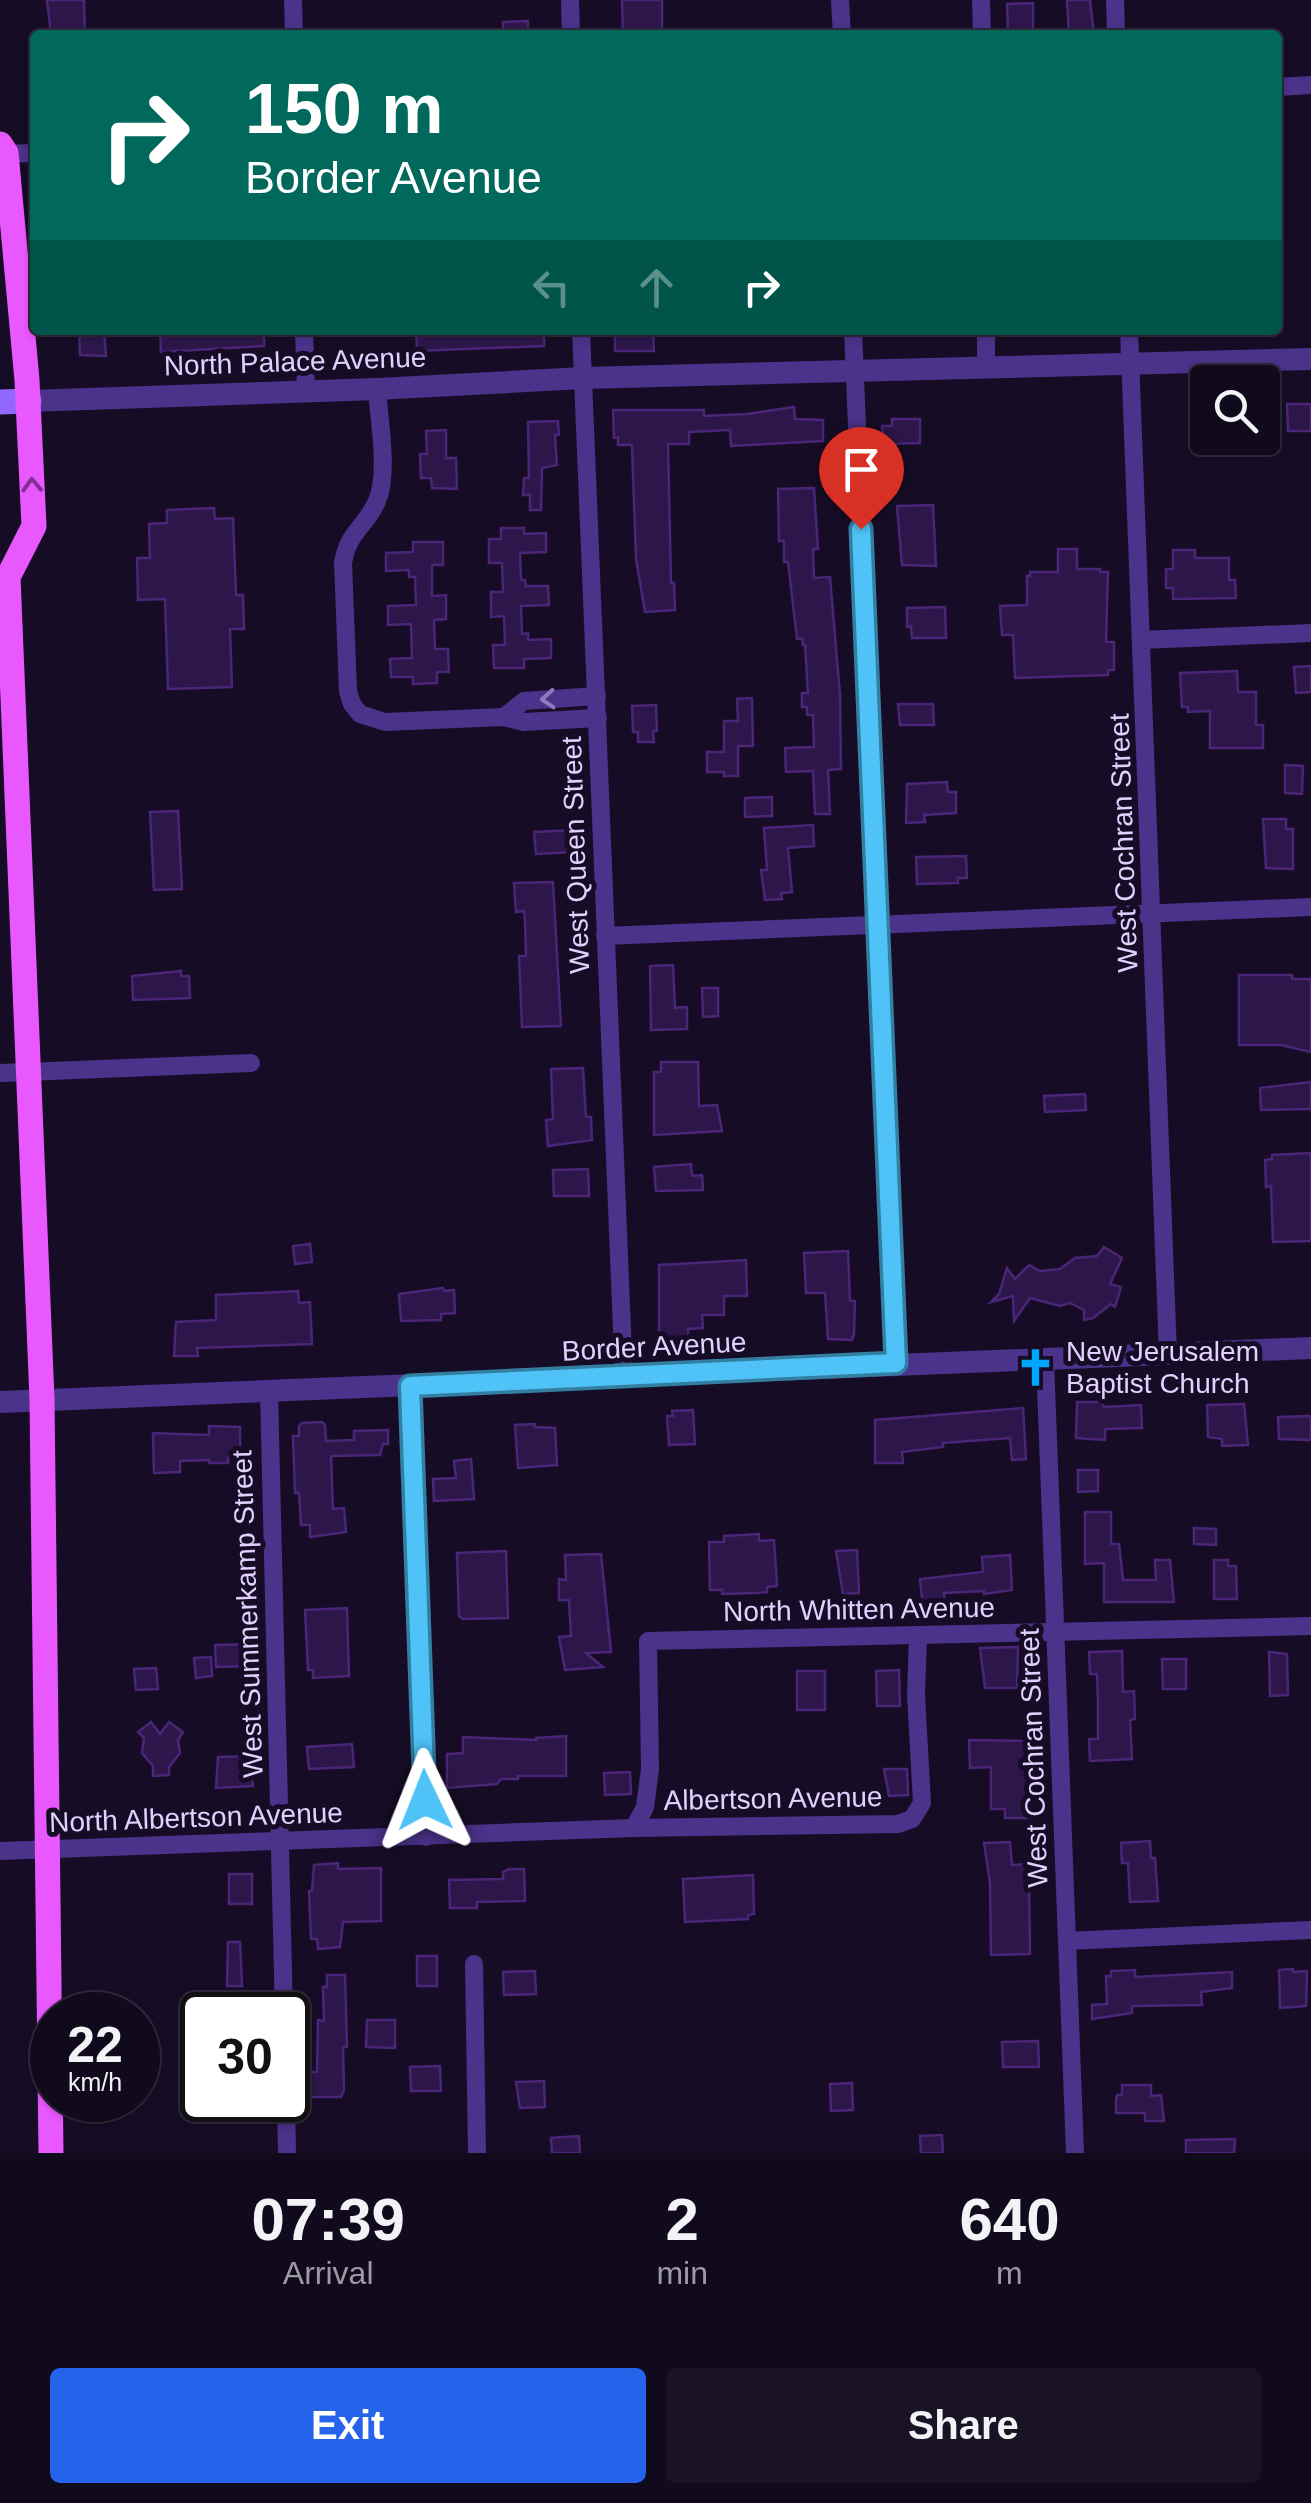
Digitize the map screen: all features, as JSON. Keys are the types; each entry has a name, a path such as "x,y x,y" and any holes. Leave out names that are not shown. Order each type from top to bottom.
{"main road":[{"path":"2,150 29,401 34,526 4,571 8,744 31,1072 42,1400 51,2153"},
{"name":"North Palace Avenue","path":"0,402 29,401"}],"street":[{"path":"293,0 294,30"},
{"path":"570,0 571,30"},
{"path":"840,0 842,30"},
{"path":"981,0 982,30"},
{"path":"1115,0 1116,30"},
{"path":"1282,86 1311,86"},
{"path":"2,150 30,153"},
{"path":"304,335 306,390"},
{"name":"West Queen Street","path":"581,335 624,1378"},
{"path":"853,335 896,1363"},
{"path":"986,335 986,369"},
{"name":"West Cochran Street","path":"1129,335 1168,1355"},
{"name":"North Palace Avenue","path":"29,401 378,390 583,378 1311,359"},
{"path":"378,390 382,484 371,513 346,543 343,563 348,691 352,704 360,714 386,722 598,718"},
{"path":"1142,640 1311,633"},
{"path":"504,717 524,701 597,696"},
{"path":"605,936 1311,908"},
{"path":"0,1074 251,1064"},
{"name":"Border Avenue","path":"0,1402 1311,1348"},
{"name":"West Cochran Street","path":"1046,1360 1075,2153"},
{"path":"410,1386 426,1836"},
{"name":"West Summerkamp Street","path":"269,1391 283,1992"},
{"name":"North Whitten Avenue","path":"634,1828 646,1806 650,1769 648,1641 1311,1626"},
{"name":"Albertson Avenue","path":"634,1828 883,1826 912,1819 922,1803 916,1696 918,1636"},
{"name":"North Albertson Avenue","path":"0,1851 634,1828"},
{"path":"1067,1941 1311,1930"},
{"path":"474,1964 477,2153"},
{"path":"286,2122 286,2153"}],"building":[{"path":"47,0 84,0 85,30 50,30"},
{"path":"622,0 662,0 662,30 623,30"},
{"path":"1067,0 1090,0 1093,30 1069,30"},
{"path":"1033,3 1033,30 1008,30 1007,4"},
{"path":"528,21 528,30 503,30 503,22"},
{"path":"79,335 104,335 106,356 80,355"},
{"path":"160,335 264,335 264,346 161,352"},
{"path":"416,335 544,335 544,346 417,351"},
{"path":"615,335 653,335 654,351 615,351"},
{"path":"1287,404 1311,404 1311,431 1288,431"},
{"path":"794,407 795,419 823,420 823,441 731,446 730,430 689,432 689,444 668,444 675,610 645,612 636,559 632,445 618,445 618,437 614,438 613,410 704,410 704,416"},
{"path":"892,419 920,419 920,443 883,444 882,426 892,426"},
{"path":"558,421 557,465 542,468 541,510 530,510 530,495 523,495 524,478 529,478 528,422"},
{"path":"446,430 446,458 456,458 457,489 432,488 431,478 421,478 420,454 427,454 426,431"},
{"path":"814,488 818,549 813,549 814,578 830,577 840,695 841,769 828,770 830,814 815,814 813,771 786,772 785,748 814,747 813,715 807,715 807,707 802,707 802,693 808,693 805,645 802,638 797,639 788,562 784,562 784,541 779,541 778,489"},
{"path":"933,505 936,566 902,565 897,506"},
{"path":"214,508 215,519 233,518 236,595 243,595 244,629 230,629 232,687 168,689 165,599 138,600 137,558 150,558 149,524 167,523 167,510"},
{"path":"501,528 524,528 524,534 546,533 546,552 520,553 521,580 525,580 526,586 548,586 549,605 521,606 522,634 528,633 528,640 551,639 551,658 524,659 524,668 494,668 493,645 505,645 504,616 491,617 491,592 503,592 502,563 489,563 489,539 501,539"},
{"path":"413,542 443,542 443,565 432,565 432,596 446,595 446,619 434,620 435,649 448,649 449,672 437,672 437,683 413,684 413,677 391,677 390,659 412,658 411,624 388,625 388,606 416,605 415,577 409,577 409,570 386,571 386,553 413,552"},
{"path":"1058,549 1077,549 1077,569 1108,572 1106,642 1114,642 1114,670 1108,670 1108,675 1015,678 1013,635 1002,635 1000,606 1027,605 1027,576 1030,572 1058,572"},
{"path":"1173,550 1195,550 1195,558 1229,558 1229,580 1235,580 1236,598 1173,599 1173,588 1166,588 1166,569 1173,569"},
{"path":"945,607 946,638 912,638 911,626 907,627 907,608"},
{"path":"1311,666 1311,692 1296,693 1294,667"},
{"path":"1237,671 1238,692 1256,692 1256,725 1263,725 1263,748 1210,748 1210,711 1188,712 1188,707 1182,707 1180,673"},
{"path":"752,698 753,746 738,746 738,776 707,772 707,752 724,752 724,721 738,721 737,699"},
{"path":"898,704 933,704 934,725 900,725"},
{"path":"656,705 654,742 638,742 638,732 633,732 632,706"},
{"path":"1285,765 1303,766 1302,794 1285,793"},
{"path":"947,782 948,792 956,792 956,813 924,815 925,822 906,823 907,784"},
{"path":"772,797 772,816 745,817 745,798"},
{"path":"178,811 182,889 154,890 150,812"},
{"path":"1263,819 1286,819 1286,829 1293,829 1293,869 1266,868"},
{"path":"813,825 814,846 788,848 792,892 781,893 782,899 765,900 761,870 767,870 764,828"},
{"path":"575,830 576,852 536,854 534,832"},
{"path":"966,856 967,878 958,878 958,883 917,884 916,857"},
{"path":"553,882 561,1026 522,1027 519,956 526,956 525,921 524,911 516,912 514,883"},
{"path":"673,965 675,1008 687,1007 687,1029 651,1030 650,966"},
{"path":"181,971 181,976 189,976 190,998 133,1000 132,976"},
{"path":"1239,975 1311,979 1311,1052 1281,1045 1239,1045"},
{"path":"702,988 718,988 718,1016 703,1017"},
{"path":"661,1062 698,1062 699,1106 717,1105 722,1131 654,1135 654,1072 661,1072"},
{"path":"583,1068 586,1117 591,1117 592,1140 548,1146 546,1120 553,1119 551,1069"},
{"path":"1311,1082 1311,1109 1261,1110 1260,1088"},
{"path":"1085,1094 1086,1110 1045,1112 1044,1096"},
{"path":"1311,1153 1311,1241 1273,1242 1271,1186 1266,1187 1265,1160 1272,1159 1272,1155"},
{"path":"691,1164 692,1176 702,1175 703,1190 656,1191 654,1167"},
{"path":"588,1169 589,1196 554,1196 553,1170"},
{"path":"310,1244 312,1262 295,1264 293,1246"},
{"path":"1104,1247 1122,1258 1110,1284 1121,1287 1115,1307 1111,1304 1093,1318 1084,1320 1084,1310 1070,1303 1060,1306 1030,1298 1014,1321 1013,1296 991,1302 999,1294 1007,1268 1015,1279 1029,1265 1040,1271 1060,1269 1075,1258 1097,1256"},
{"path":"848,1251 850,1301 855,1301 854,1334 852,1340 828,1339 825,1293 806,1293 804,1253"},
{"path":"746,1260 747,1296 724,1296 724,1315 702,1315 703,1328 688,1329 689,1346 659,1349 659,1265"},
{"path":"454,1290 455,1313 441,1314 441,1320 401,1321 399,1294"},
{"path":"298,1291 299,1303 310,1302 312,1344 197,1348 198,1356 174,1356 176,1322 216,1320 216,1295"},
{"path":"1077,1402 1101,1402 1104,1407 1141,1405 1142,1428 1105,1429 1105,1440 1076,1438"},
{"path":"1244,1404 1248,1445 1222,1446 1222,1439 1208,1437 1207,1405"},
{"path":"1023,1408 1026,1459 1012,1460 1010,1438 943,1443 943,1447 902,1452 903,1463 875,1463 875,1420"},
{"path":"693,1410 695,1444 669,1445 667,1416 673,1416 672,1411"},
{"path":"1311,1416 1311,1440 1279,1439 1278,1417"},
{"path":"322,1422 326,1441 354,1440 354,1431 388,1430 388,1444 383,1444 380,1455 331,1456 333,1509 344,1508 346,1532 310,1537 310,1525 301,1525 299,1493 295,1493 293,1436 299,1436 302,1423"},
{"path":"515,1425 555,1428 557,1465 518,1468"},
{"path":"209,1426 240,1427 240,1457 228,1457 228,1463 180,1461 180,1472 154,1473 153,1433 209,1435"},
{"path":"471,1459 474,1499 434,1501 433,1479 456,1478 454,1461"},
{"path":"1078,1470 1098,1470 1098,1491 1078,1492"},
{"path":"1085,1512 1111,1512 1111,1544 1119,1544 1123,1580 1156,1580 1155,1560 1170,1560 1174,1602 1104,1602 1104,1563 1085,1564"},
{"path":"1194,1528 1216,1529 1216,1545 1194,1544"},
{"path":"759,1534 759,1541 774,1540 777,1586 756,1593 722,1594 722,1590 710,1590 709,1542 724,1542 724,1536"},
{"path":"857,1550 859,1593 843,1594 836,1551"},
{"path":"506,1551 508,1618 463,1619 459,1616 457,1553"},
{"path":"601,1554 611,1652 586,1653 603,1667 565,1670 559,1637 571,1636 569,1600 559,1600 559,1579 566,1580 565,1555"},
{"path":"1010,1555 1012,1590 944,1593 945,1605 923,1607 920,1579 983,1572 982,1557"},
{"path":"1214,1560 1228,1560 1228,1566 1236,1566 1237,1599 1214,1599"},
{"path":"347,1608 349,1676 313,1678 313,1670 308,1670 305,1610"},
{"path":"249,1644 250,1666 216,1667 215,1645"},
{"path":"1018,1647 1017,1688 985,1688 980,1648"},
{"path":"1122,1651 1123,1692 1134,1691 1135,1719 1130,1720 1132,1759 1090,1761 1089,1739 1098,1739 1098,1702 1097,1674 1090,1674 1089,1652"},
{"path":"1269,1652 1287,1654 1288,1695 1270,1696"},
{"path":"211,1657 212,1676 196,1678 194,1658"},
{"path":"1162,1659 1186,1659 1186,1689 1163,1689"},
{"path":"156,1668 158,1689 136,1690 134,1669"},
{"path":"899,1670 900,1706 877,1706 876,1671"},
{"path":"797,1671 825,1671 825,1710 797,1710"},
{"path":"151,1722 160,1734 169,1722 183,1732 178,1740 180,1753 169,1767 169,1775 153,1776 153,1766 142,1753 144,1738 138,1732"},
{"path":"1027,1733 1043,1733 1043,1751 1028,1751 1033,1802 1028,1802 1028,1818 1005,1818 1005,1809 991,1809 991,1767 970,1768 969,1740 1027,1741"},
{"path":"566,1736 566,1776 518,1776 501,1779 497,1784 447,1788 447,1754 463,1753 463,1737 536,1740"},
{"path":"352,1744 354,1767 309,1769 307,1747"},
{"path":"250,1756 253,1786 216,1788 218,1757"},
{"path":"884,1769 907,1769 908,1795 889,1796"},
{"path":"630,1772 631,1794 605,1795 604,1773"},
{"path":"1150,1841 1158,1901 1130,1902 1128,1863 1122,1863 1121,1843"},
{"path":"1010,1842 1012,1865 1026,1864 1029,1877 1030,1954 991,1955 990,1883 984,1843"},
{"path":"338,1863 338,1869 381,1868 381,1921 343,1922 340,1947 318,1949 317,1939 311,1939 309,1891 314,1865"},
{"path":"524,1869 525,1901 477,1902 477,1908 450,1908 449,1880 503,1879 503,1872"},
{"path":"229,1874 252,1874 252,1904 229,1904"},
{"path":"753,1875 754,1914 748,1915 748,1919 685,1922 683,1879"},
{"path":"228,1942 240,1942 242,1986 227,1986"},
{"path":"417,1956 437,1956 437,1986 417,1986"},
{"path":"1135,1970 1135,1977 1232,1972 1232,1988 1201,1992 1202,2005 1132,2006 1132,2013 1092,2019 1092,2005 1107,2004 1106,1976 1111,1976 1111,1971"},
{"path":"1279,1970 1307,1971 1306,2006 1280,2008"},
{"path":"535,1971 536,1994 504,1995 503,1972"},
{"path":"327,1975 345,1975 344,2090 341,2097 310,2097 310,2072 317,2072 318,2020 324,2021 323,1987 327,1987"},
{"path":"367,2020 395,2020 395,2048 366,2047"},
{"path":"1038,2041 1039,2067 1003,2067 1002,2042"},
{"path":"440,2066 441,2091 411,2091 410,2067"},
{"path":"544,2081 545,2107 520,2108 516,2082"},
{"path":"852,2083 853,2110 831,2111 830,2084"},
{"path":"1122,2085 1151,2085 1151,2096 1161,2095 1164,2121 1145,2121 1145,2113 1116,2113"},
{"path":"942,2135 943,2153 921,2153 920,2136"},
{"path":"579,2136 580,2153 552,2153 551,2138"},
{"path":"1235,2139 1234,2153 1186,2153 1186,2140"}],"place":[{"name":"New Jerusalem Baptist Church","path":"1036,1367"}],"route":[{"path":"425,1800 410,1386 896,1363 861,529"}]}
